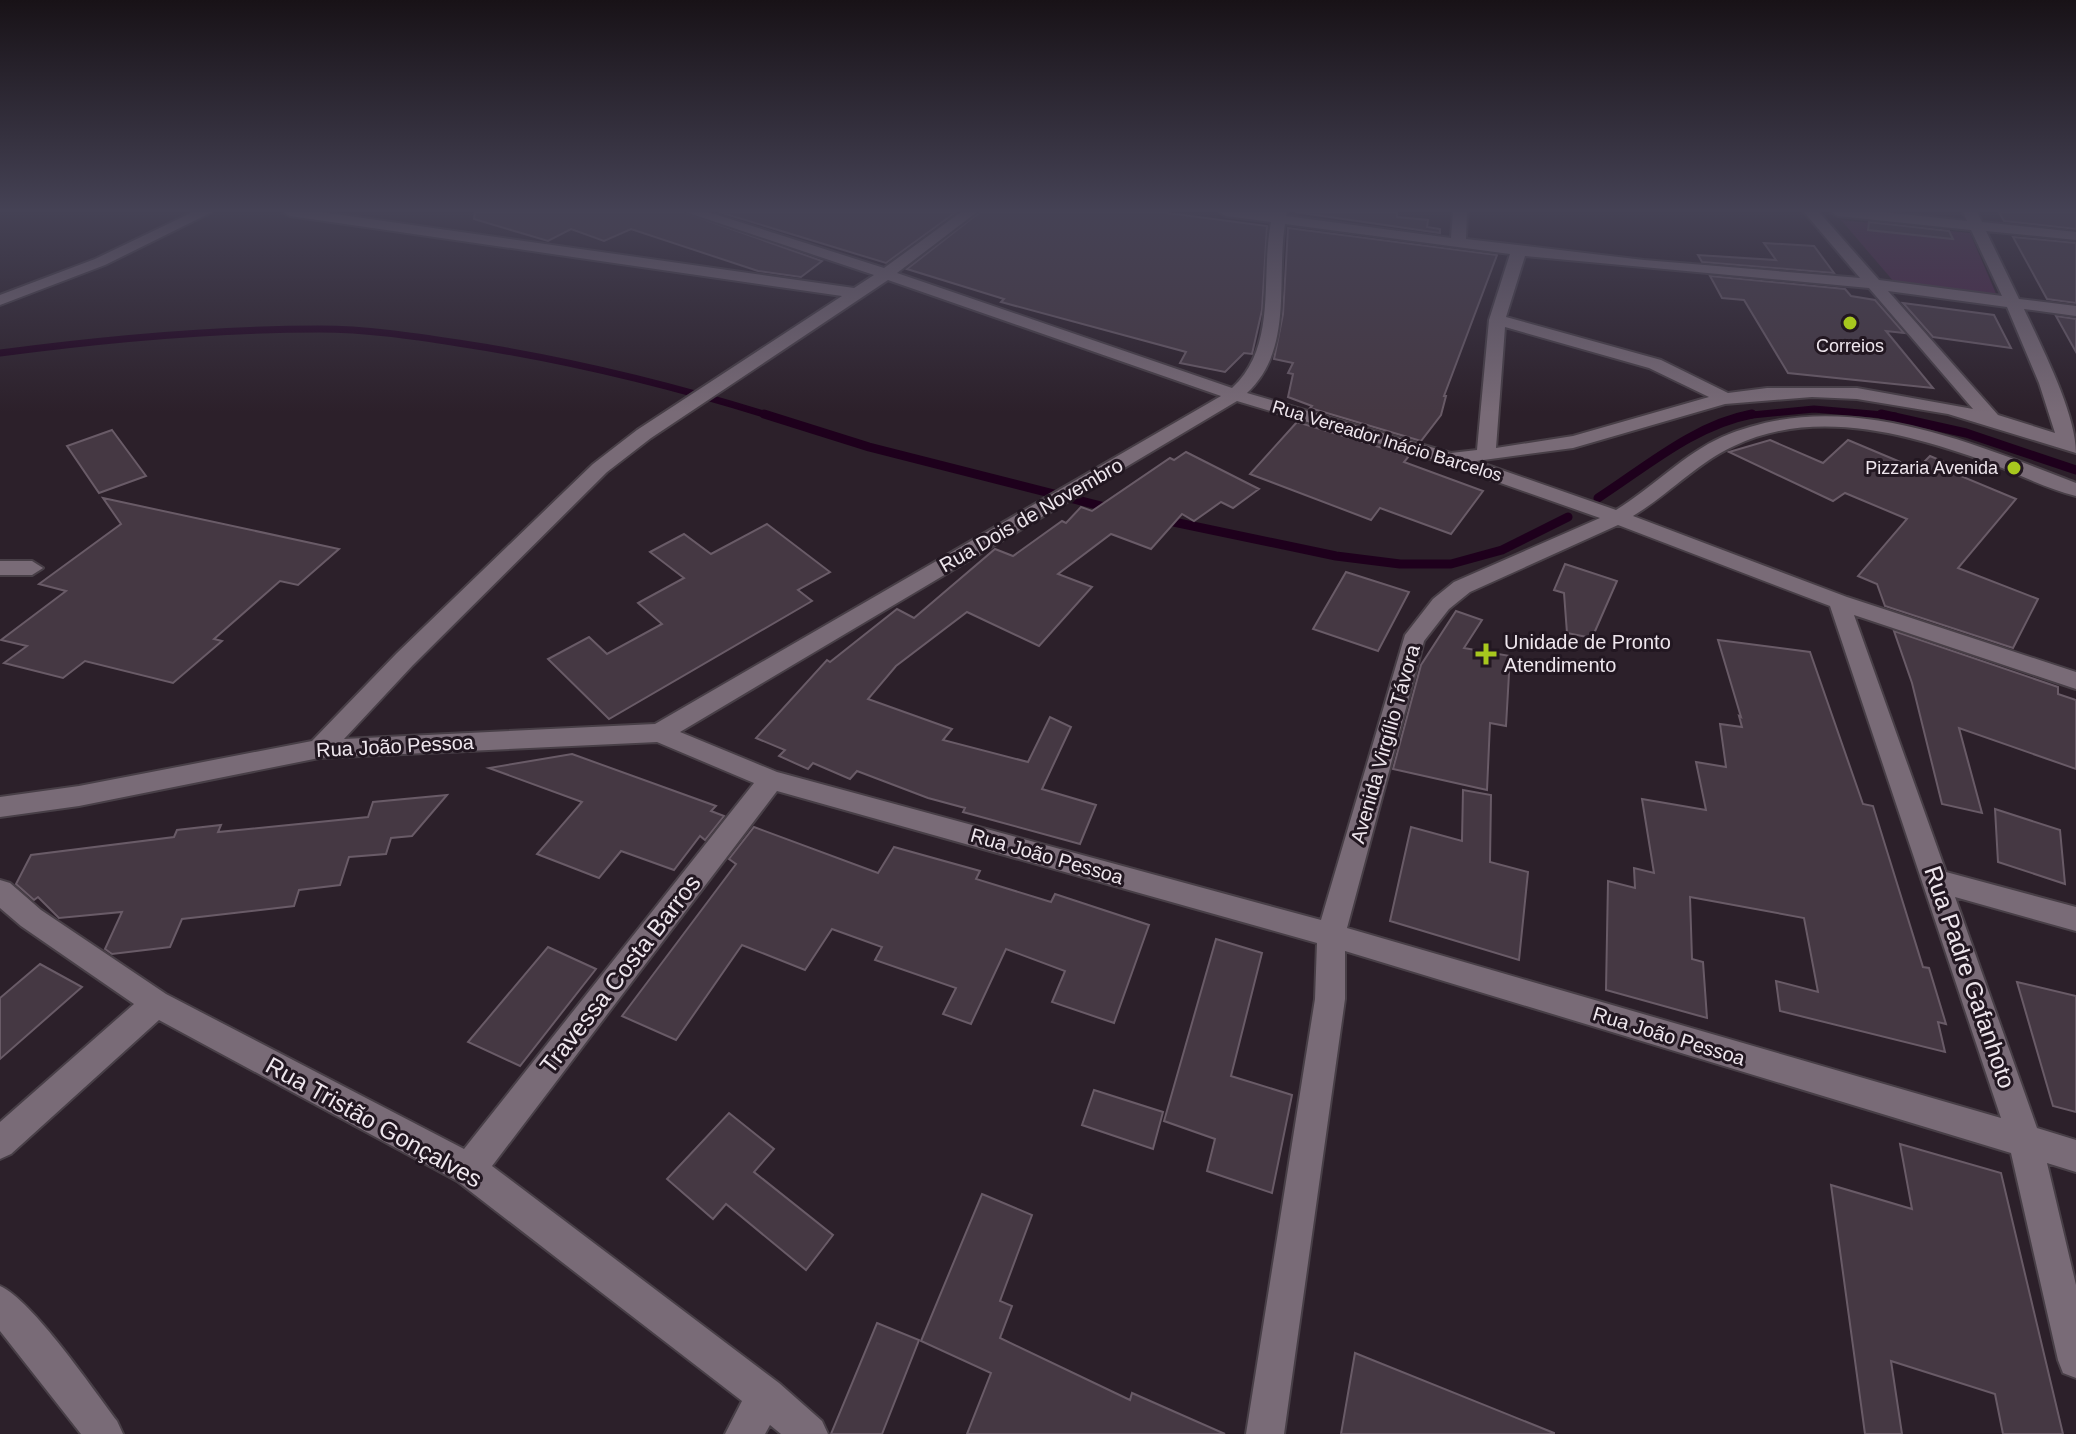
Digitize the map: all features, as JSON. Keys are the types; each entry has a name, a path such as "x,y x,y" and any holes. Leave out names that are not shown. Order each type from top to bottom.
{"street":[{"path":"0,300 57,279"},
{"path":"758,279 856,293"},
{"path":"319,749 405,659 600,468 644,434 878,279"},
{"name":"Rua Vereador Inácio Barcelos","path":"900,279 1235,395 1448,458 1621,516 1839,602 2076,681"},
{"name":"Rua Dois de Novembro","path":"659,733 1235,395 1258,372 1264,357 1274,279"},
{"path":"1486,455 1497,320 1510,279"},
{"path":"1812,279 2076,311"},
{"path":"1869,279 1991,419"},
{"path":"2004,279 2053,392 2072,445"},
{"path":"1497,320 1655,364 1726,399"},
{"path":"2053,392 2076,395"},
{"path":"1448,458 1573,442 1726,399 1833,393 1915,401 1991,419 2072,445"},
{"name":"Avenida Virgílio Távora","path":"1265,1434 1330,999 1331,935 1413,640 1433,611 1461,588 1621,516 1725,443 1765,426 1814,421 1872,425 1930,437 2076,490"},
{"path":"0,568 32,568"},
{"name":"Rua Padre Gafanhoto","path":"1839,602 1938,881 2025,1141 2076,1360"},
{"name":"Rua João Pessoa","path":"0,807 79,796 319,749 659,733 771,780 1331,935 2076,1156"},
{"name":"Travessa Costa Barros","path":"469,1169 771,780"},
{"path":"1938,881 2076,919"},
{"name":"Rua Tristão Gonçalves","path":"0,891 31,918 156,1003 469,1169 766,1396 809,1434"},
{"path":"0,1143 156,1003"},
{"path":"0,1304 49,1361 104,1434"},
{"path":"744,1434 766,1396"}],"shaded area":[{"path":"1892,279 1990,279 1997,296 1895,283"}],"building":[{"path":"939,279 1264,279 1262,310 1252,354 1244,353 1225,372 1180,363 1186,352 1001,302 1004,299"},
{"path":"1285,279 1488,279 1444,396 1441,415 1421,441 1310,408 1312,406 1288,397 1293,374 1288,373 1293,363 1274,359 1283,314"},
{"path":"1712,279 1845,289 1851,296 1875,300 1904,333 1886,331 1933,388 1788,373 1744,300 1722,298"},
{"path":"2036,279 2076,279 2076,303 2047,299"},
{"path":"1903,303 1994,315 2011,348 1933,337"},
{"path":"2056,316 2076,319 2076,352"},
{"path":"1297,422 1409,456 1404,462 1483,491 1451,534 1380,508 1371,520 1250,474"},
{"path":"112,430 146,476 99,493 67,446"},
{"path":"1770,440 1823,463 1848,440 1917,469 1930,456 1956,467 1951,472 2016,499 1958,568 2038,599 2013,648 1885,606 1877,584 1858,576 1907,519 1845,493 1833,501 1729,452"},
{"path":"1186,452 1259,489 1233,508 1221,502 1194,521 1182,514 1151,549 1111,534 1058,574 1092,587 1039,646 967,612 896,666 868,699 952,729 943,740 1028,762 1050,717 1071,727 1042,789 1096,805 1080,844 963,812 965,808 928,798 857,771 850,779 813,763 808,769 779,756 785,750 756,738 827,660 830,662 897,609 914,618 995,549 1013,556 1062,521 1066,523 1081,507 1092,511 1170,458 1174,460"},
{"path":"103,498 339,549 298,585 280,581 214,639 222,641 173,683 85,661 63,678 4,663 27,646 1,640 66,591 39,584 121,524"},
{"path":"767,524 830,572 798,590 812,601 609,719 548,659 589,637 607,654 662,624 638,603 684,578 650,552 684,534 711,554"},
{"path":"1565,564 1617,581 1592,638 1567,633 1564,593 1554,590"},
{"path":"1346,572 1409,592 1378,651 1313,629"},
{"path":"1456,611 1482,620 1464,648 1510,656 1506,726 1490,723 1487,790 1393,769 1421,665"},
{"path":"1894,631 2058,687 2058,694 2076,700 2076,769 1959,728 1982,813 1942,804 1912,683"},
{"path":"1718,640 1810,652 1863,804 1873,806 1923,967 1929,968 1946,1024 1938,1022 1945,1052 1780,1011 1776,981 1818,992 1804,918 1690,897 1692,959 1703,962 1707,1018 1606,990 1608,881 1635,888 1634,868 1654,873 1642,799 1706,810 1696,762 1726,767 1720,724 1742,727"},
{"path":"572,754 716,806 711,811 724,816 705,840 700,836 674,870 621,851 599,878 537,854 582,802 489,768"},
{"path":"1463,790 1491,795 1490,862 1528,872 1519,960 1390,921 1411,827 1462,841"},
{"path":"447,795 412,836 391,838 386,854 349,857 340,885 299,890 294,906 182,919 170,947 112,954 105,949 122,912 59,918 38,897 34,900 16,884 31,855 174,837 177,830 221,825 218,832 368,817 373,802"},
{"path":"1995,809 2060,830 2065,884 1998,862"},
{"path":"754,827 878,873 894,847 980,871 976,879 1051,902 1055,894 1149,925 1114,1023 1052,1002 1065,971 1006,949 971,1024 943,1014 956,988 875,960 882,947 832,929 805,970 742,945 676,1040 622,1016 736,864 729,859"},
{"path":"1216,939 1262,953 1231,1076 1292,1095 1272,1193 1207,1171 1215,1139 1164,1121"},
{"path":"548,947 596,969 520,1066 468,1042"},
{"path":"40,964 82,987 0,1059 0,998"},
{"path":"2017,982 2076,996 2076,1112 2053,1106"},
{"path":"1094,1090 1163,1112 1153,1149 1082,1125"},
{"path":"729,1113 774,1149 754,1172 833,1235 806,1270 726,1204 713,1219 667,1179"},
{"path":"1900,1144 2001,1173 2063,1434 2003,1434 1995,1394 1891,1361 1902,1434 1865,1434 1831,1185 1912,1209"},
{"path":"982,1194 1032,1215 1000,1301 1012,1306 1000,1338 1130,1400 1132,1393 1225,1434 967,1434 991,1373 921,1341"},
{"path":"877,1323 919,1340 882,1434 831,1434"},
{"path":"1355,1353 1554,1433 1554,1434 1341,1434"}],"waterway":[{"path":"0,353 200,333 280,329 372,332 498,349 576,365 693,393 770,416"},
{"path":"1745,416 1814,409 1887,415"},
{"path":"764,414 869,447 1113,509"},
{"path":"1745,416 1752,414"},
{"path":"1881,414 1887,415"},
{"path":"1887,415 1895,416"},
{"path":"1887,415 1966,433 2076,470"},
{"path":"1598,498 1690,437 1745,416"},
{"path":"1164,520 1336,556 1400,564 1451,564 1502,550 1568,517"}],"place":[{"name":"Correios","path":"1850,323"},
{"name":"Pizzaria Avenida","path":"2014,468"},
{"name":"Unidade de Pronto Atendimento","path":"1486,654"}]}
